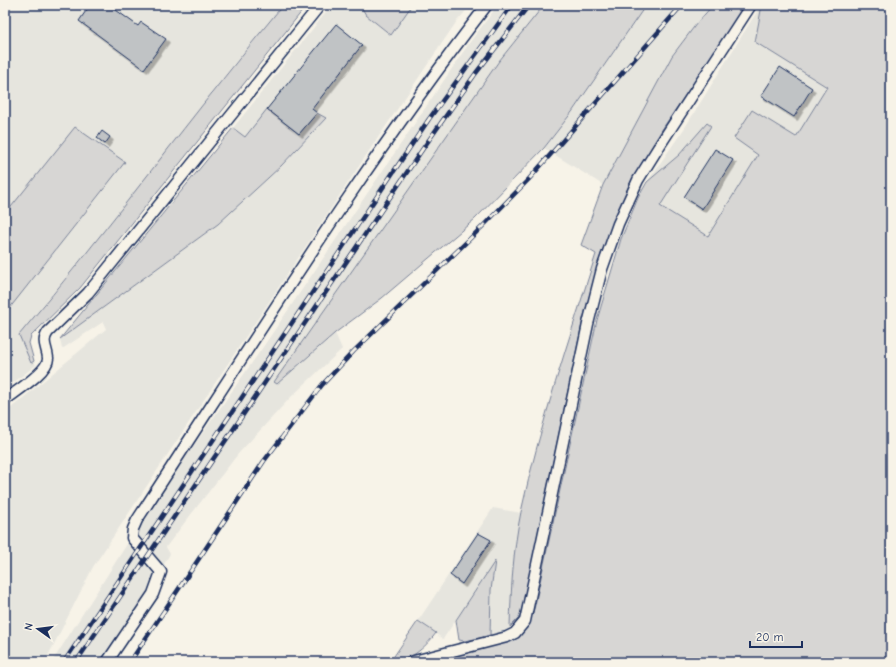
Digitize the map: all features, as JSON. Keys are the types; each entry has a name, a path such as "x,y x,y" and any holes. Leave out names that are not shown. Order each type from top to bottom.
{"lane":[{"path":"5,400 44,369 48,359 44,342 48,332 88,293 320,5"},
{"path":"107,662 153,594 161,572 132,538 133,529 137,520 345,202 457,44 487,5"},
{"path":"410,662 507,637 515,633 525,621 588,324 602,269 618,224 638,180 751,5"}],"shaded area":[{"path":"5,5 283,5 234,64 146,179 19,335 31,363 34,361 36,365 5,389"},
{"path":"283,5 307,5 80,288 31,336 29,343 34,361 31,363 19,335 53,295"},
{"path":"332,5 360,5 366,15 391,35 412,5 471,5 457,21 373,145 93,567 45,662 5,662 5,413 106,329 103,322 62,349 60,339 218,224 281,166 325,119 316,113 299,134 245,137 233,128"},
{"path":"360,5 412,5 391,35 366,15"},
{"path":"498,5 544,5 499,61 276,383 335,333 342,349 291,397 238,454 182,526 166,547 170,554 140,604 101,662 52,662 150,508 261,350 470,42"},
{"path":"544,5 646,5 572,112 544,148 475,219 382,298 335,333 277,384 274,382 499,61"},
{"path":"646,5 713,5 672,56 603,185 544,148 572,112"},
{"path":"713,5 746,5 663,128 629,185 601,254 583,319 522,609 518,619 510,627 513,570 521,512 546,415 596,254 581,245 603,185 672,56"},
{"path":"761,5 831,5 854,75 706,247 621,239 638,198 647,182 684,129"},
{"path":"762,5 891,5 891,662 423,662 515,639 525,628 532,615 597,320 621,239 638,198 647,182 679,155 707,123 711,126 660,206 708,236 758,155 734,138 752,110 796,137 827,87 755,42"},
{"path":"267,109 299,134 317,113 326,118 281,166 218,224 60,339 233,128 245,137"},
{"path":"75,127 125,162 5,314 5,210 7,212"},
{"path":"493,508 521,513 511,586 510,627 514,662 491,649 491,590 495,562 443,639 418,621"},
{"path":"495,561 491,590 490,636 464,641 459,640 456,620"},
{"path":"418,621 436,633 422,649 410,657 404,660 390,662"}],"building":[{"path":"90,5 109,5 138,26 141,22 166,39 144,69 79,21"},
{"path":"336,24 362,45 312,109 317,113 299,134 267,109"},
{"path":"780,67 812,88 794,117 761,96"},
{"path":"102,131 110,137 105,144 97,138"},
{"path":"715,149 733,160 702,209 684,197"},
{"path":"478,533 491,540 462,584 450,575"}],"railway":[{"path":"64,662 429,119 512,5"},
{"path":"76,662 424,147 476,73 529,5"},
{"path":"130,662 264,461 322,385 354,351 483,226 529,179 682,5"}]}
